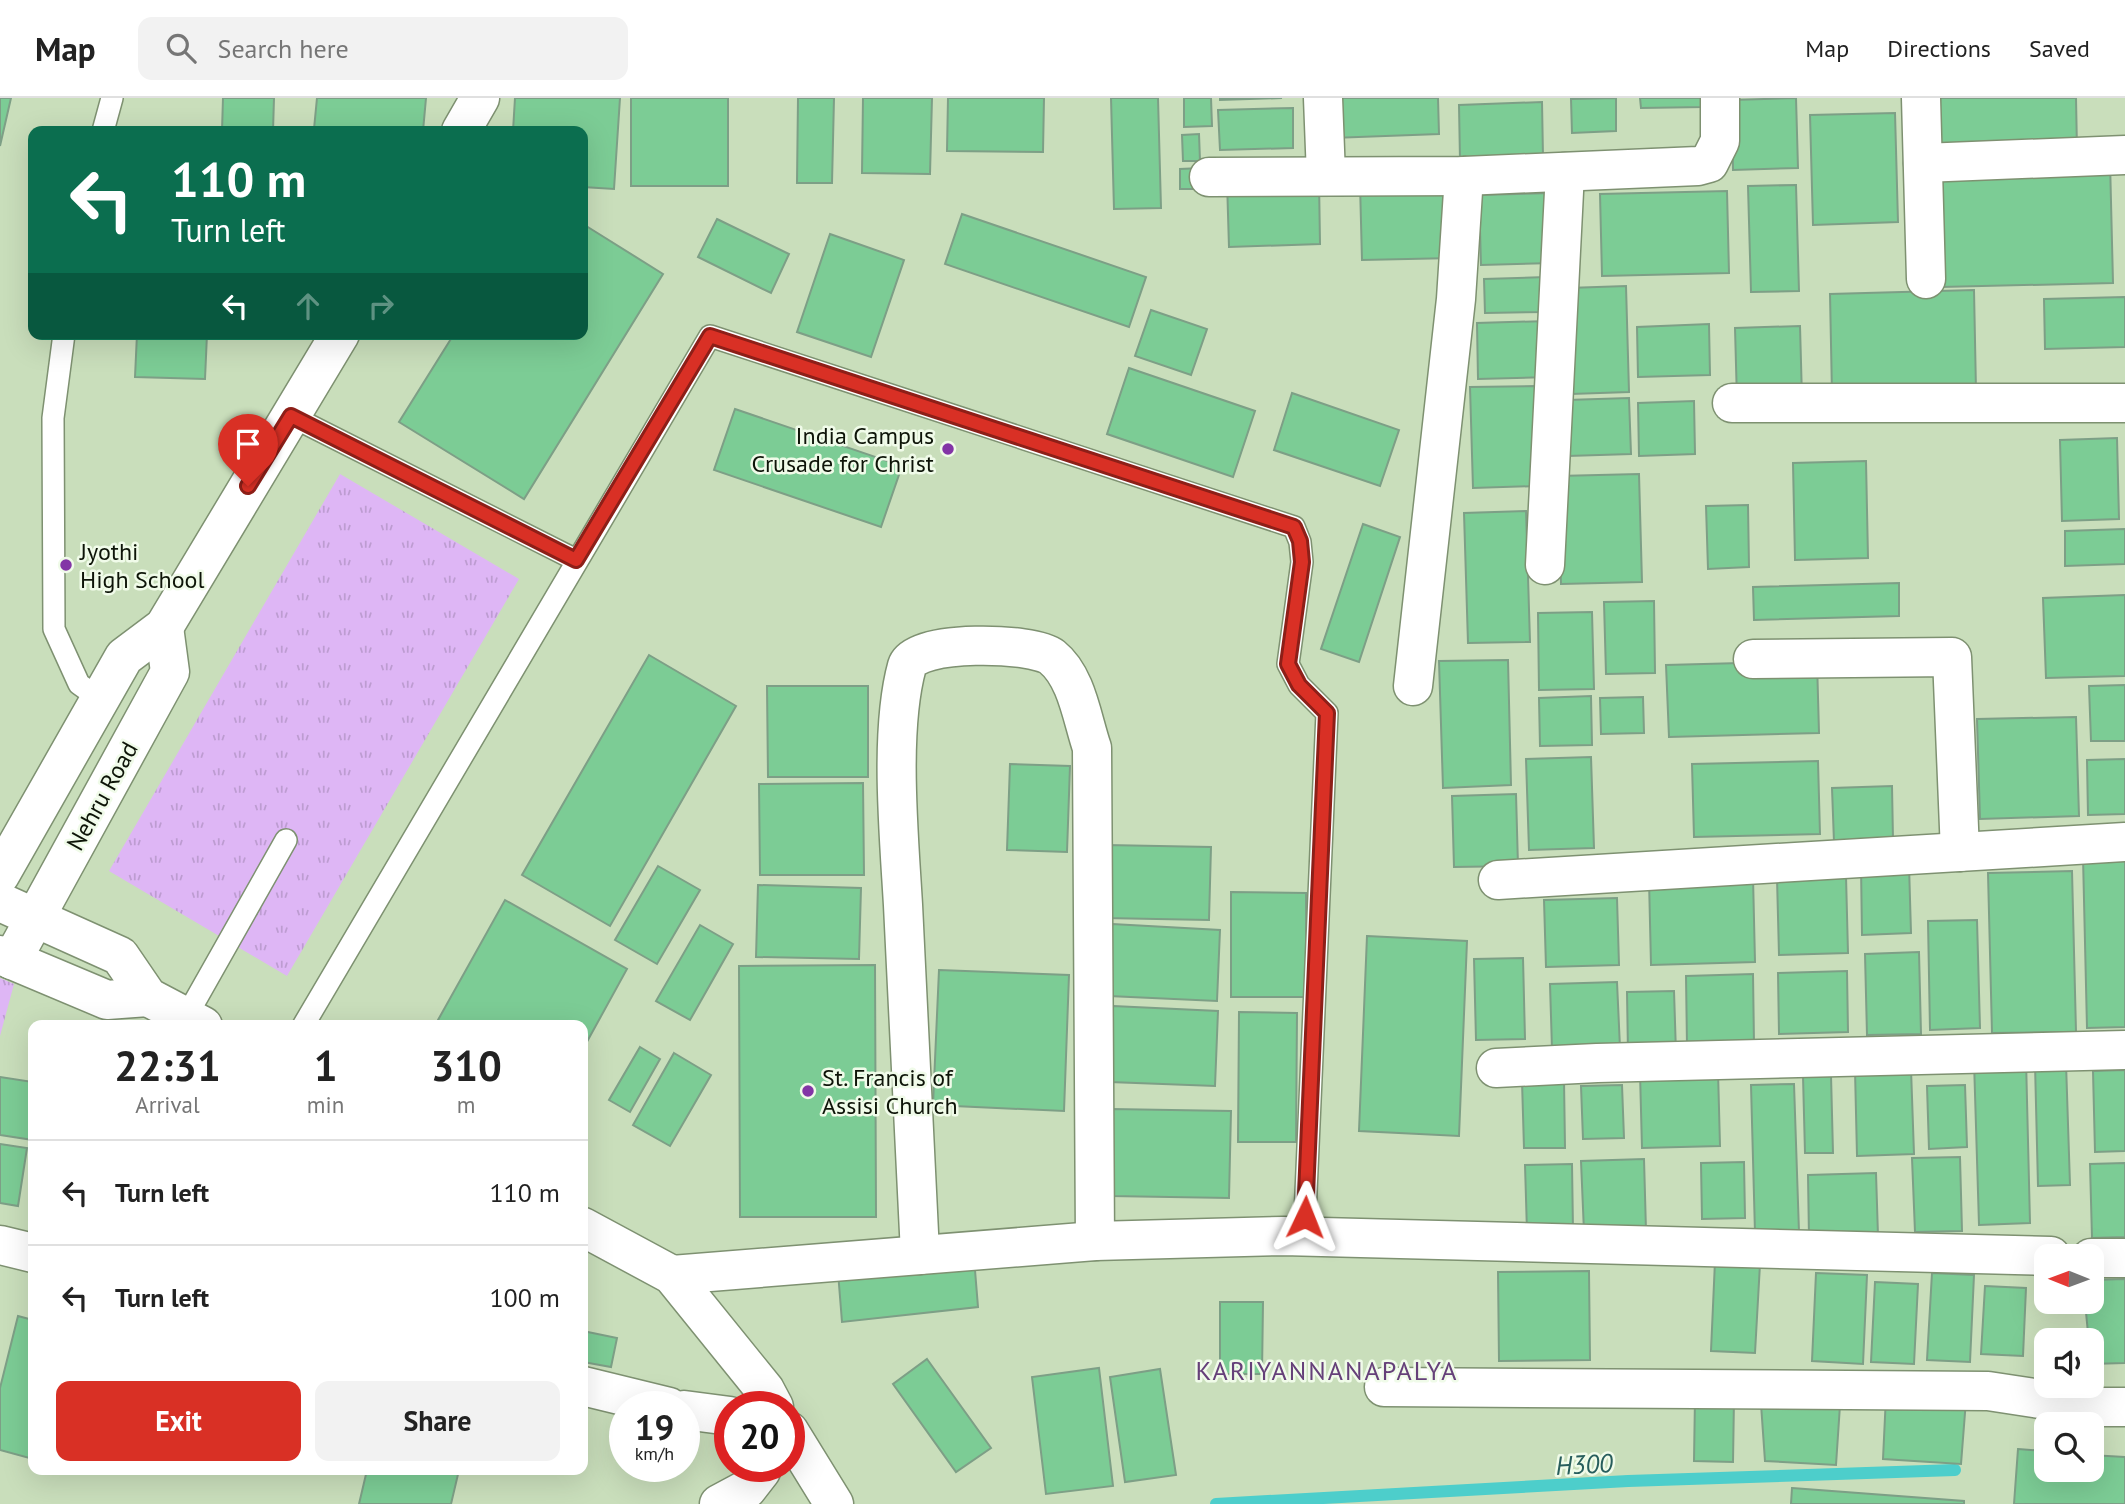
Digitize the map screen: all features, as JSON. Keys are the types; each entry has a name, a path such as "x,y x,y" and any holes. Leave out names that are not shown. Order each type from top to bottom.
{"street":[{"path":"463,126 480,98"},
{"path":"1323,98 1326,176"},
{"path":"1209,177 1464,176 1698,166 1709,163 1720,141 1720,98"},
{"path":"1921,98 1926,279"},
{"path":"1923,163 2125,155"},
{"path":"1545,565 1565,172"},
{"path":"1413,686 1456,299 1464,176"},
{"name":"Nehru Road","path":"0,875 124,657 164,627 336,340"},
{"path":"1732,403 2125,403"},
{"name":"Nehru Road","path":"6,958 35,918 170,672 164,627"},
{"path":"920,1255 898,807 900,724 908,663 919,653 958,646 1012,647 1050,655 1068,673 1092,748 1096,1241"},
{"path":"1753,659 1952,657 1960,852"},
{"path":"1498,880 2125,842"},
{"path":"0,902 120,956 148,996 193,1020"},
{"path":"6,958 107,1000 148,996"},
{"path":"1496,1068 1597,1063 2125,1050"},
{"path":"588,1230 672,1275 761,1391"},
{"path":"672,1275 1096,1241 1304,1238 2034,1256"},
{"path":"0,1245 28,1252"},
{"path":"2104,1258 2125,1258"},
{"path":"588,1387 609,1392"},
{"path":"1384,1387 1988,1391 2092,1407 2125,1406"},
{"path":"805,1457 834,1504"},
{"path":"719,1504 747,1489 752,1482"}],"lane":[{"path":"104,126 112,98"},
{"path":"307,1020 710,336 1294,527 1300,541 1302,562 1288,664 1299,685 1327,713 1304,1238"},
{"path":"63,340 53,418 54,629 79,684 100,699"},
{"path":"291,416 576,560"},
{"path":"196,1020 286,840"}],"green space":[{"path":"340,474 519,579 287,976 109,871"},
{"path":"0,978 14,984 0,1036"}],"building":[{"path":"0,98 11,98 0,146"},
{"path":"223,98 274,98 273,126 222,126"},
{"path":"317,98 426,98 423,126 314,126"},
{"path":"515,98 620,98 614,189 588,187 588,126 513,126"},
{"path":"631,98 728,98 728,186 631,186"},
{"path":"798,98 834,98 832,183 797,183"},
{"path":"863,98 932,98 930,174 862,173"},
{"path":"948,98 1044,98 1043,152 947,151"},
{"path":"1111,98 1158,98 1161,208 1114,209"},
{"path":"1184,98 1211,98 1212,126 1184,127"},
{"path":"1220,98 1282,98 1220,100"},
{"path":"1330,98 1438,98 1439,134 1332,138"},
{"path":"1616,98 1616,131 1572,133 1571,99"},
{"path":"1640,98 1704,98 1704,107 1641,108"},
{"path":"1796,98 1798,168 1733,170 1732,100"},
{"path":"1935,98 2076,98 2077,150 1937,153"},
{"path":"1542,102 1543,157 1460,160 1459,105"},
{"path":"1293,108 1293,148 1220,150 1218,110"},
{"path":"1895,113 1898,222 1813,225 1810,115"},
{"path":"1199,134 1200,161 1183,161 1182,135"},
{"path":"2110,161 2113,283 1941,287 1938,165"},
{"path":"1201,168 1201,189 1180,189 1180,169"},
{"path":"1319,180 1320,244 1229,247 1227,181"},
{"path":"1452,181 1454,258 1362,260 1360,184"},
{"path":"1796,185 1799,291 1751,292 1748,186"},
{"path":"1727,191 1729,273 1602,276 1600,194"},
{"path":"1552,193 1553,263 1481,265 1479,195"},
{"path":"962,214 1146,277 1129,327 945,264"},
{"path":"717,219 789,254 771,293 698,257"},
{"path":"588,227 663,274 524,499 399,422 450,340 588,340"},
{"path":"830,234 904,260 871,357 797,332"},
{"path":"1546,277 1546,312 1485,313 1484,279"},
{"path":"1626,286 1629,392 1571,394 1568,288"},
{"path":"1974,290 1976,391 1832,394 1830,294"},
{"path":"2125,297 2125,347 2045,349 2044,299"},
{"path":"1151,310 1207,329 1191,375 1135,356"},
{"path":"1548,321 1549,377 1478,379 1477,323"},
{"path":"1709,324 1710,375 1638,377 1637,327"},
{"path":"1800,326 1802,398 1737,401 1735,328"},
{"path":"137,340 207,340 205,379 135,377"},
{"path":"1129,368 1255,411 1233,477 1107,434"},
{"path":"1536,386 1538,486 1473,488 1470,387"},
{"path":"1292,393 1399,430 1380,486 1274,450"},
{"path":"1629,398 1631,454 1568,456 1567,400"},
{"path":"1694,401 1695,454 1639,456 1638,403"},
{"path":"735,409 902,466 881,527 714,470"},
{"path":"2117,438 2119,519 2062,521 2060,440"},
{"path":"1866,461 1868,558 1795,560 1793,463"},
{"path":"1639,474 1642,582 1561,584 1558,476"},
{"path":"1748,505 1749,567 1708,569 1706,506"},
{"path":"1526,511 1530,642 1468,643 1464,513"},
{"path":"1363,524 1400,537 1359,662 1321,649"},
{"path":"2125,529 2125,564 2065,566 2065,531"},
{"path":"1899,583 1899,616 1754,620 1753,587"},
{"path":"2125,595 2125,676 2046,678 2043,598"},
{"path":"1654,601 1655,673 1606,674 1604,602"},
{"path":"1592,612 1594,689 1539,690 1538,613"},
{"path":"649,655 736,706 610,926 522,875"},
{"path":"1508,660 1511,785 1443,788 1439,661"},
{"path":"1817,661 1819,733 1669,737 1666,665"},
{"path":"2125,685 2125,741 2091,741 2089,686"},
{"path":"767,686 868,686 868,777 768,777"},
{"path":"1591,696 1592,745 1540,746 1539,698"},
{"path":"1643,697 1644,733 1601,734 1600,698"},
{"path":"2076,717 2079,816 1980,819 1977,719"},
{"path":"1591,757 1594,848 1529,850 1526,759"},
{"path":"2125,759 2125,814 2088,815 2087,760"},
{"path":"1818,761 1820,834 1694,837 1692,764"},
{"path":"1010,764 1070,766 1067,852 1007,850"},
{"path":"863,783 864,875 760,875 759,784"},
{"path":"1892,786 1893,840 1834,842 1832,788"},
{"path":"1516,794 1518,866 1454,867 1452,796"},
{"path":"1106,845 1211,847 1209,920 1104,918"},
{"path":"2125,856 2125,1027 2087,1028 2083,857"},
{"path":"1909,865 1911,933 1862,935 1861,866"},
{"path":"658,866 700,890 657,964 615,940"},
{"path":"2072,871 2076,1032 1992,1033 1988,873"},
{"path":"1846,876 1848,953 1779,955 1777,878"},
{"path":"1753,877 1755,962 1651,965 1649,880"},
{"path":"758,885 861,888 859,959 756,957"},
{"path":"1231,892 1306,893 1306,997 1231,997"},
{"path":"1617,898 1619,965 1546,967 1544,900"},
{"path":"505,900 627,969 588,1040 588,1020 438,1020"},
{"path":"1977,920 1980,1028 1930,1030 1928,921"},
{"path":"1112,924 1220,930 1217,1001 1109,996"},
{"path":"700,925 733,944 690,1020 656,1001"},
{"path":"1367,936 1467,941 1459,1136 1359,1131"},
{"path":"1919,952 1921,1034 1867,1035 1865,954"},
{"path":"1523,958 1525,1039 1476,1040 1474,959"},
{"name":"St. Francis of Assisi Church","path":"875,965 876,1217 740,1217 739,966"},
{"path":"939,970 1069,975 1064,1111 933,1105"},
{"path":"1847,971 1848,1032 1779,1034 1778,973"},
{"path":"1753,974 1754,1044 1687,1045 1686,976"},
{"path":"1617,982 1620,1048 1552,1049 1550,984"},
{"path":"1674,991 1676,1053 1628,1054 1627,992"},
{"path":"1113,1006 1218,1011 1215,1086 1110,1082"},
{"path":"1239,1012 1297,1013 1296,1142 1238,1142"},
{"path":"640,1047 660,1059 630,1112 609,1100"},
{"path":"674,1053 711,1075 670,1146 633,1125"},
{"path":"2026,1059 2030,1223 1979,1225 1974,1061"},
{"path":"2066,1063 2070,1185 2038,1186 2035,1064"},
{"path":"1911,1069 1914,1154 1857,1156 1855,1070"},
{"path":"2125,1070 2125,1151 2095,1152 2093,1071"},
{"path":"1718,1071 1720,1146 1642,1148 1640,1073"},
{"path":"1831,1075 1833,1153 1805,1153 1803,1076"},
{"path":"0,1077 28,1081 28,1139 0,1135"},
{"path":"1564,1080 1565,1148 1524,1148 1522,1081"},
{"path":"1794,1084 1799,1232 1755,1233 1751,1085"},
{"path":"1622,1085 1624,1138 1583,1139 1581,1086"},
{"path":"1965,1085 1967,1147 1929,1149 1927,1086"},
{"path":"1111,1109 1231,1111 1229,1198 1110,1196"},
{"path":"0,1144 27,1148 18,1206 0,1203"},
{"path":"1960,1157 1962,1231 1915,1232 1912,1158"},
{"path":"1644,1159 1646,1231 1584,1232 1581,1161"},
{"path":"1744,1162 1745,1218 1702,1219 1701,1163"},
{"path":"2125,1163 2125,1237 2092,1238 2090,1164"},
{"path":"1572,1164 1573,1231 1527,1232 1525,1165"},
{"path":"1876,1173 1878,1236 1809,1238 1808,1175"},
{"path":"974,1258 978,1307 842,1322 838,1272"},
{"path":"1715,1261 1760,1264 1755,1353 1711,1351"},
{"path":"1589,1271 1590,1360 1499,1361 1498,1272"},
{"path":"1816,1273 1867,1275 1863,1364 1812,1361"},
{"path":"1932,1273 1974,1275 1970,1362 1927,1360"},
{"path":"2125,1279 2125,1363 2104,1364 2104,1328 2088,1328 2086,1314 2104,1314 2104,1280"},
{"path":"1875,1282 1918,1284 1914,1364 1871,1362"},
{"path":"1985,1286 2026,1288 2023,1356 1981,1354"},
{"path":"1220,1302 1263,1302 1262,1374 1220,1374"},
{"path":"18,1316 28,1319 28,1458 0,1450 0,1388"},
{"path":"588,1332 617,1338 611,1367 588,1363"},
{"path":"927,1359 991,1448 956,1472 893,1384"},
{"path":"1099,1368 1113,1486 1046,1494 1032,1377"},
{"path":"1160,1369 1176,1475 1125,1482 1110,1377"},
{"path":"1886,1396 1966,1400 1961,1464 1883,1459"},
{"path":"1695,1397 1734,1398 1733,1462 1694,1461"},
{"path":"1761,1404 1840,1405 1836,1465 1765,1461"},
{"path":"2018,1449 2034,1450 2034,1482 2104,1482 2104,1456 2125,1457 2125,1504 2014,1504"},
{"path":"366,1475 458,1475 451,1504 359,1504"},
{"path":"1792,1488 1964,1501 1964,1504 1791,1504"}],"waterway":[{"name":"H300","path":"1216,1504 1628,1481 1955,1470"}],"place":[{"name":"India Campus Crusade for Christ","path":"948,449"},
{"name":"Jyothi High School","path":"66,565"},
{"name":"St. Francis of Assisi Church","path":"808,1091"}],"district":[{"name":"KARIYANNANAPALYA","path":"1327,1370"}],"route":[{"path":"248,486 291,416 576,560 710,336 1294,527 1300,541 1302,562 1288,664 1299,685 1327,713 1305,1217"}]}
